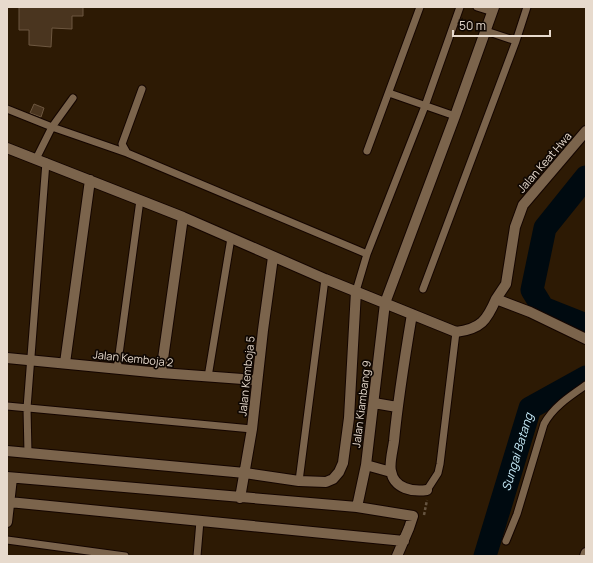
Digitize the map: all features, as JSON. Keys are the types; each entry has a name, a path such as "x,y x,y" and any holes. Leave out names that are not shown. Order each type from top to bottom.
{"street":[{"name":"Jalan Kiambang 9","path":"357,508 366,466 386,303 493,9"},
{"name":"Jalan Keat Hwa","path":"456,332 469,331 489,316 496,299 506,284 516,227 523,205 586,131"},
{"path":"7,148 46,162 183,217 325,279 456,332"},
{"path":"65,363 90,180"},
{"path":"161,373 183,217"},
{"name":"Jalan Kemboja 5","path":"240,498 252,429 273,257"},
{"path":"7,451 245,474 299,481 326,482 333,479 339,472 343,463 349,418 356,291"},
{"path":"496,299 530,312 586,339"},
{"path":"412,314 397,406 391,472 398,485 417,492 427,490"},
{"name":"Jalan Kemboja 2","path":"7,358 161,373 257,380"},
{"path":"374,403 397,406"},
{"path":"366,466 391,472"},
{"path":"7,522 10,478 357,508 413,516 397,556"},
{"path":"9,502 404,541"}],"lane":[{"path":"367,151 420,7"},
{"path":"356,291 366,254 425,106 460,7"},
{"path":"477,7 493,9"},
{"path":"423,289 516,41 527,7"},
{"path":"486,31 516,41"},
{"path":"127,153 122,144 142,89"},
{"path":"389,93 455,116"},
{"path":"36,159 52,128 73,98"},
{"path":"7,109 52,128 127,153 366,254"},
{"path":"28,453 27,408 46,162"},
{"path":"117,369 140,200"},
{"path":"208,377 231,238"},
{"path":"299,481 325,279"},
{"path":"427,490 438,473 440,464 456,332"},
{"path":"506,541 517,514 544,424 548,416 557,407 586,385"},
{"path":"7,406 252,429"},
{"path":"197,556 200,520"},
{"path":"7,540 125,556"}],"path":[{"path":"413,516 423,520 427,501 427,490"}],"building":[{"path":"19,7 83,7 83,16 72,16 72,29 52,28 51,47 29,45 29,30 19,30"},
{"path":"34,104 44,108 41,117 30,113"}],"waterway":[{"name":"Sungai Batang","path":"586,177 545,228 532,290 543,308 586,325"},
{"name":"Sungai Batang","path":"485,556 530,408 586,377"}]}
